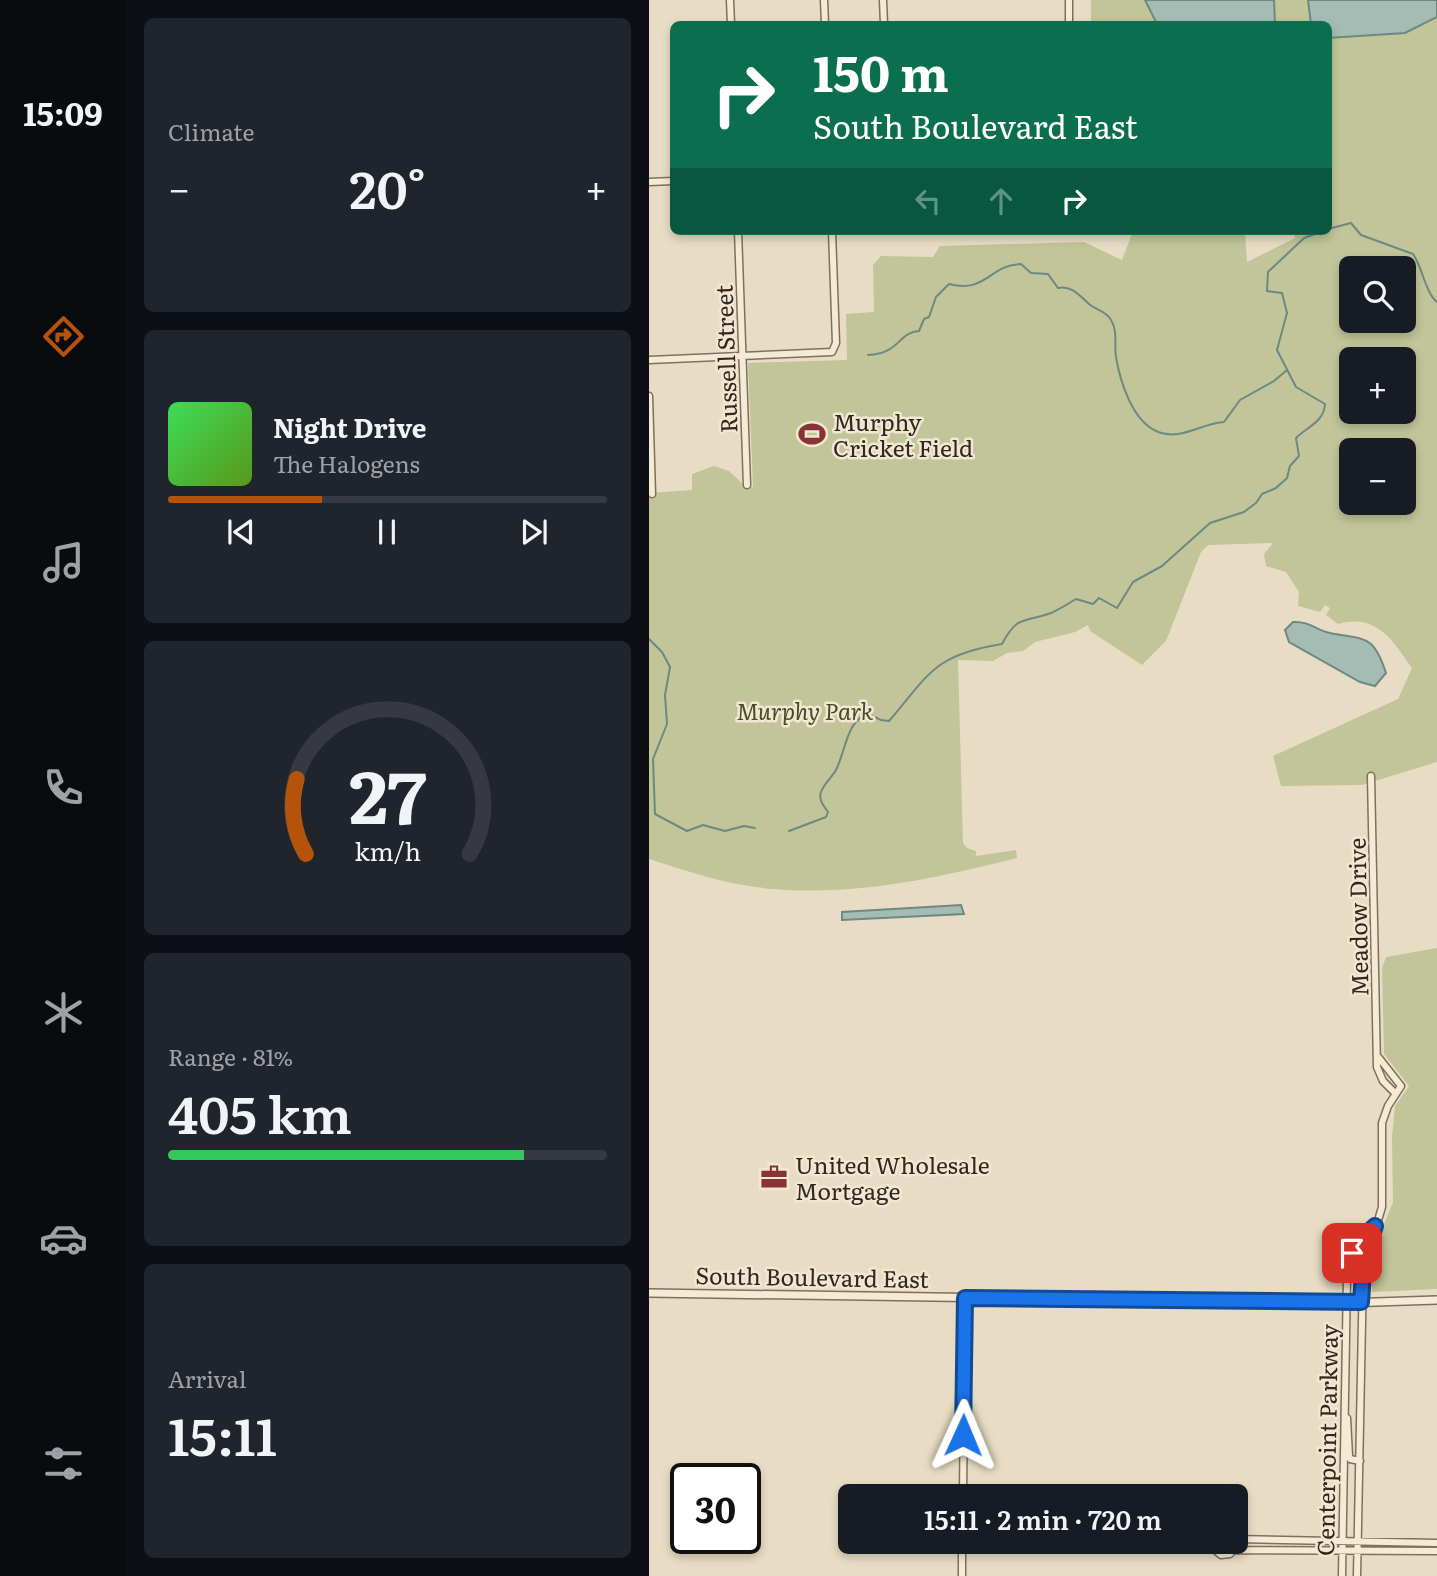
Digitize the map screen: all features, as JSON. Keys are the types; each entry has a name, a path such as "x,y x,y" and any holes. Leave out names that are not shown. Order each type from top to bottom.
{"street":[{"path":"730,0 731,21"},
{"path":"824,0 825,21"},
{"path":"883,0 883,21"},
{"path":"1068,0 1070,21"},
{"path":"649,182 670,181"},
{"name":"Russell Street","path":"738,235 747,485"},
{"path":"649,360 832,352 836,344 832,235"},
{"path":"649,396 652,494"},
{"name":"Meadow Drive","path":"1371,776 1378,1072 1395,1093"},
{"name":"Centerpoint Parkway","path":"1357,1576 1359,1350 1363,1265 1382,1207 1381,1127 1395,1093 1401,1086 1379,1058"},
{"name":"Centerpoint Parkway","path":"1342,1576 1346,1303 1349,1263 1361,1239 1375,1226"},
{"path":"1349,1263 1363,1265"},
{"name":"South Boulevard East","path":"649,1293 1346,1303 1437,1300"},
{"path":"963,1484 965,1298"},
{"path":"1345,1349 1359,1350"},
{"path":"1344,1410 1349,1426 1349,1456 1350,1459 1360,1461"},
{"path":"1248,1541 1358,1540 1437,1543"},
{"path":"1248,1550 1437,1551"},
{"path":"962,1554 962,1576"}],"green space":[{"path":"1091,0 1145,0 1156,21 1091,21"},
{"path":"1257,0 1311,0 1311,21 1258,21"},
{"name":"Murphy Park","path":"1437,17 1437,762 1362,785 1281,786 1273,756 1398,699 1412,668 1391,639 1374,626 1363,622 1338,624 1326,615 1330,608 1325,605 1320,612 1298,606 1299,592 1286,572 1266,566 1264,554 1273,543 1208,545 1201,552 1166,641 1142,665 1090,631 1088,625 1075,632 1035,642 1023,651 1007,653 993,661 958,660 963,843 967,848 976,851 976,856 1016,850 1017,858 896,884 835,890 774,889 742,885 649,859 649,493 692,490 692,474 714,466 729,471 746,487 753,487 748,363 847,360 846,314 874,312 873,265 881,256 933,257 940,246 1084,242 1122,260 1131,235 1245,235 1247,262 1295,238 1294,235 1332,235 1332,38 1405,33"},
{"path":"1437,948 1437,1289 1372,1292 1371,1256 1393,1202 1392,1137 1395,1106 1409,1086 1384,1054 1382,968 1386,957"}],"water":[{"path":"1145,0 1274,0 1275,21 1156,21"},
{"path":"1308,0 1437,0 1437,17 1405,33 1332,38 1332,21 1311,21"},
{"path":"1293,622 1366,641 1377,651 1386,673 1375,686 1360,682 1289,642 1285,630"},
{"path":"961,905 964,914 842,920 842,912"}],"waterway":[{"path":"1332,228 1351,223 1361,235 1413,254 1429,292 1437,302"},
{"path":"789,831 826,817 828,812 821,800 821,792 836,770 851,729 861,717 868,714 889,721 935,669 961,654 1002,644 1013,628 1022,621 1051,613 1076,599 1093,604 1099,598 1117,608 1133,582 1162,566 1210,523 1244,512 1256,503 1262,494 1276,488 1287,478 1290,466 1299,456 1296,438 1318,420 1325,404 1296,387 1277,350 1287,313 1282,293 1267,291 1268,272 1304,238 1312,235"},
{"path":"868,355 887,351 907,335 919,331 924,319 929,317 936,297 949,284 971,285 1001,269 1021,264 1031,273 1048,274 1058,288 1072,290 1109,317 1113,324 1115,352 1124,388 1140,418 1156,431 1165,434 1182,433 1224,422 1240,400 1274,381 1287,370"},
{"path":"649,639 662,652 670,667 665,695 667,724 653,759 655,814 687,831 703,825 725,831 744,826 755,828"}],"place":[{"name":"Murphy Cricket Field","path":"812,434"},
{"name":"United Wholesale Mortgage","path":"774,1177"}],"route":[{"path":"963,1435 965,1298 1361,1302 1364,1259 1375,1226 1366,1233 1352,1253"}]}
